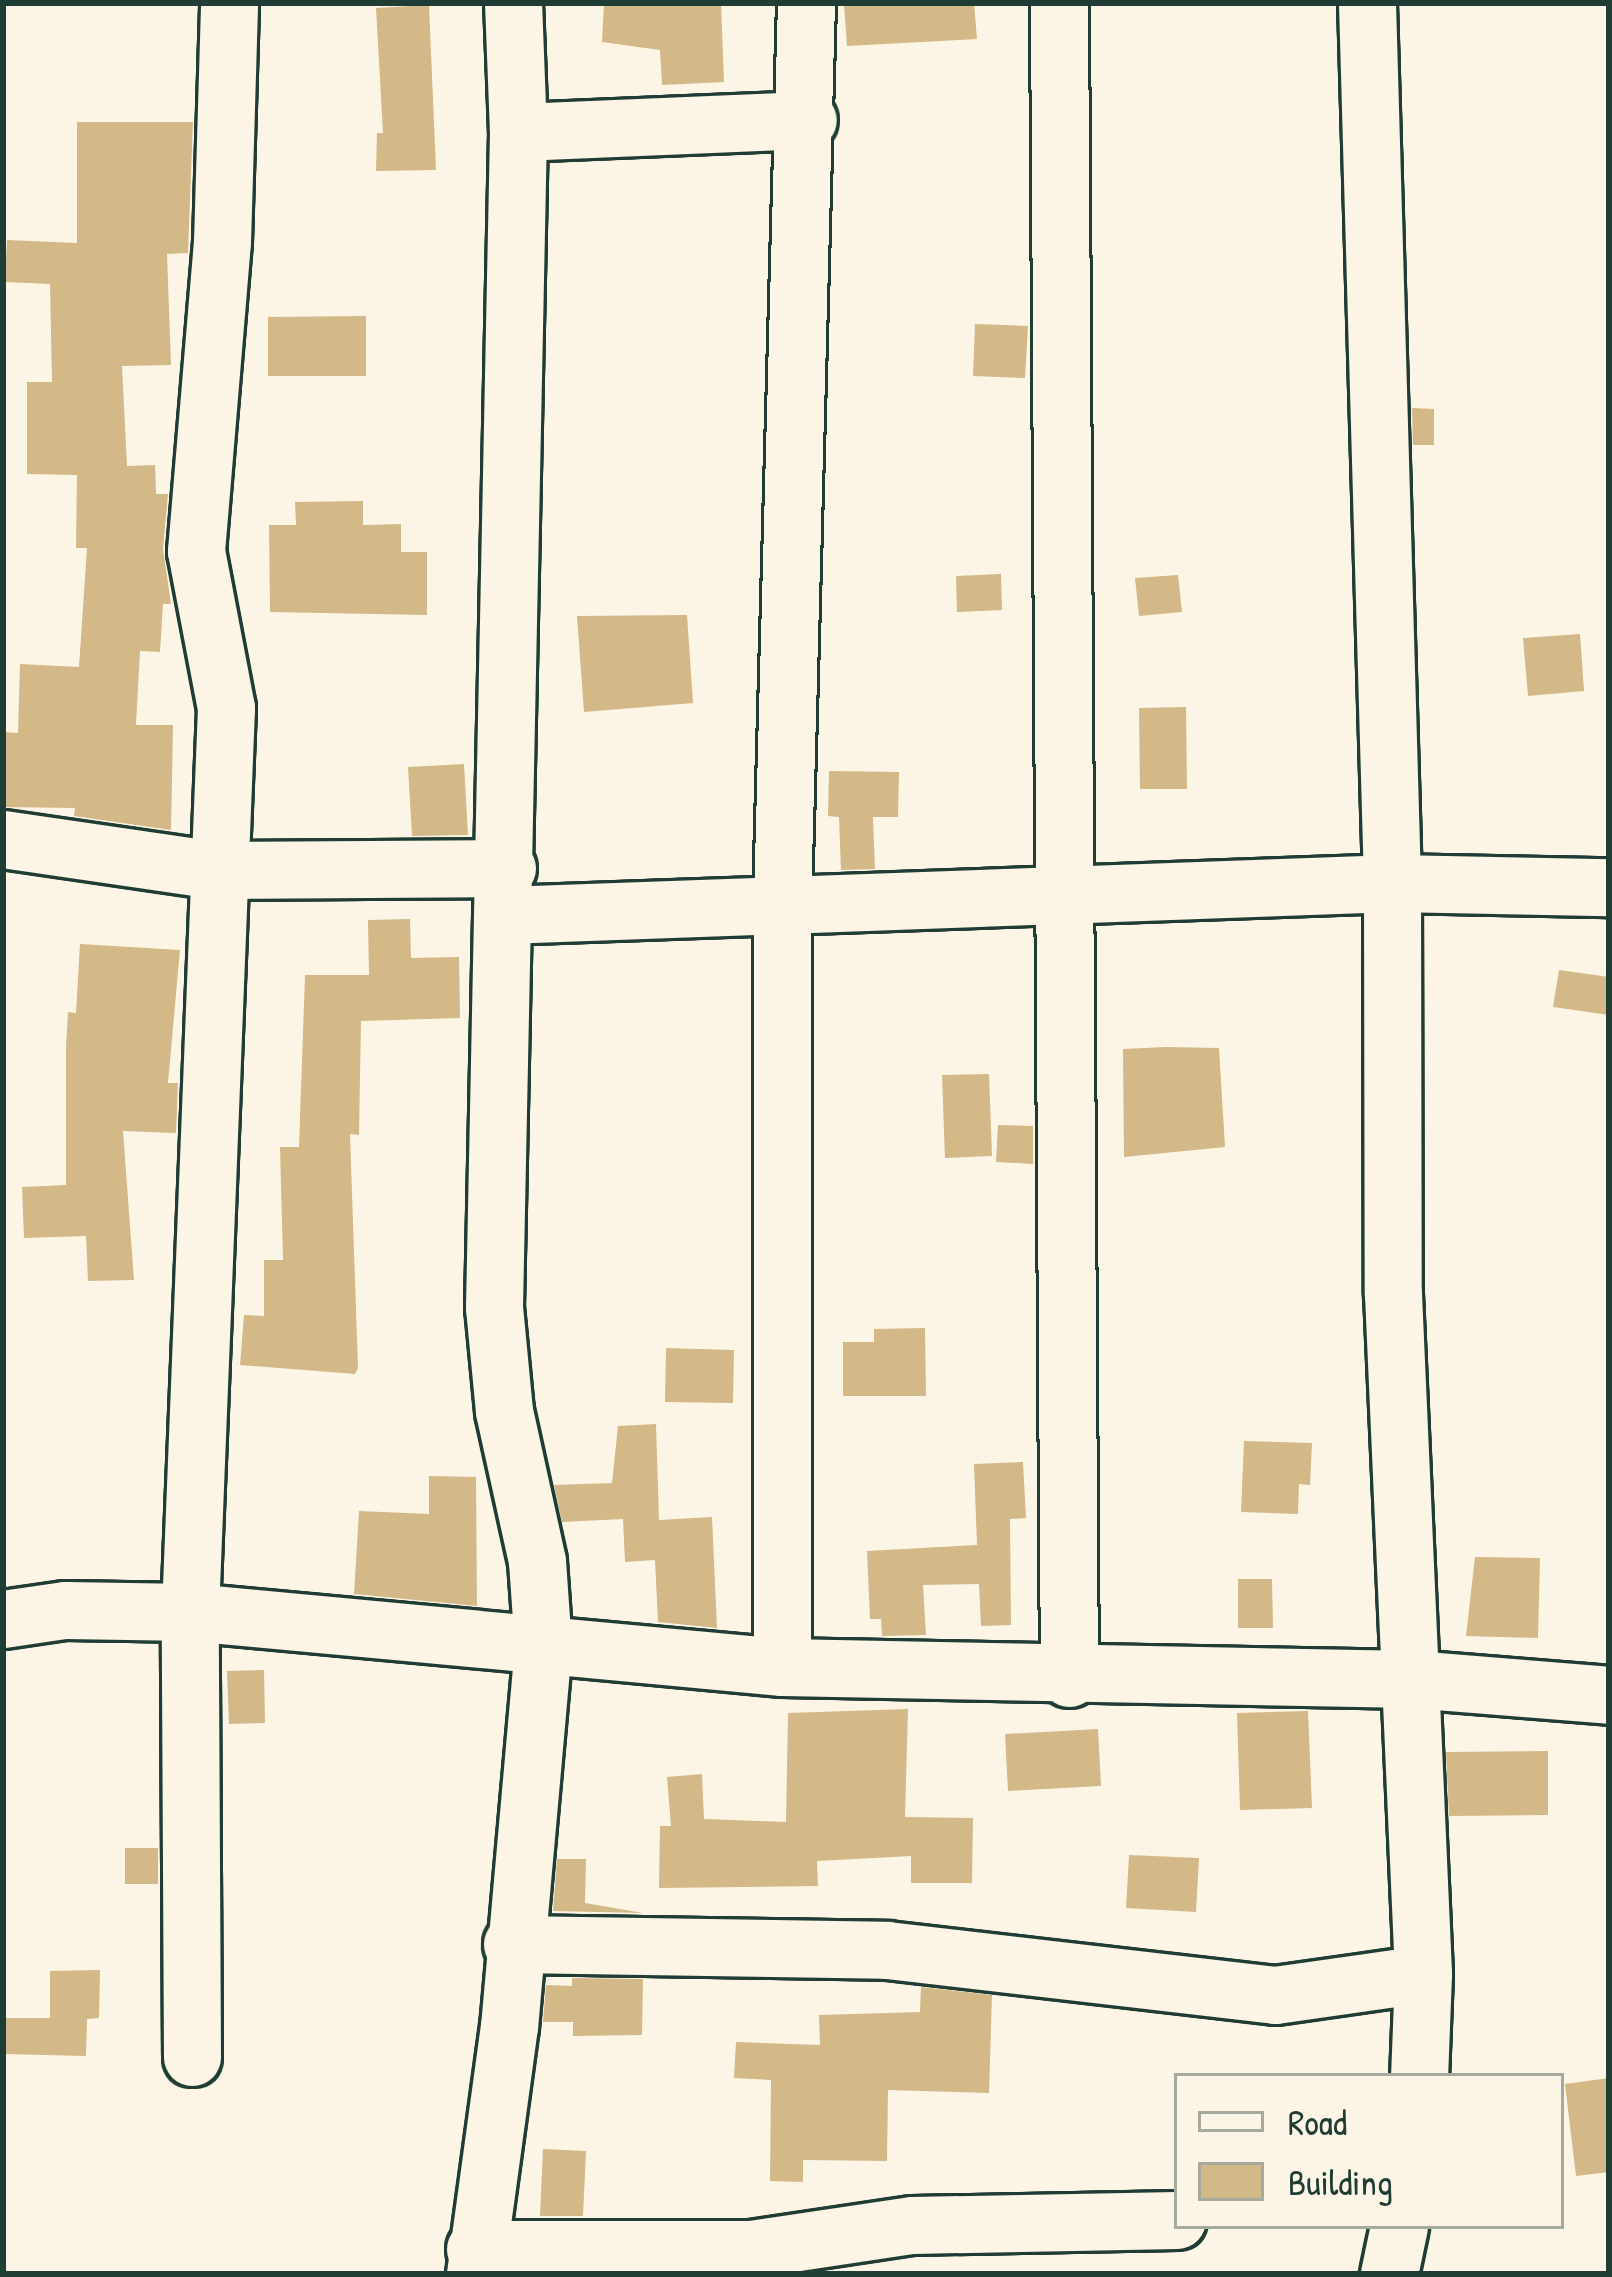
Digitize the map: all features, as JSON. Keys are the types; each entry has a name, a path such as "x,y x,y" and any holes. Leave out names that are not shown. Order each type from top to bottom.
{"street":[{"path":"192,2057 190,1612 226,709 196,551 222,242 229,3"},
{"path":"513,3 518,132 494,1307 504,1411 537,1561 542,1647 539,1740 512,1944 509,2027 475,2261 751,2248 913,2225 1174,2220"},
{"path":"782,1667 782,900 808,120 806,3"},
{"path":"1059,3 1069,1678"},
{"path":"1367,3 1391,883 1393,1294 1423,1974 1419,2073"},
{"path":"518,132 808,120"},
{"path":"3,839 216,870 506,891 782,900 1066,896 1391,883 1609,887"},
{"path":"3,1619 65,1610 190,1612 782,1667 1069,1678 1412,1679 1609,1695"},
{"path":"512,1944 886,1950 1275,1995 1423,1974"},
{"path":"1389,2274 1398,2229"}],"building":[{"path":"604,3 721,3 724,82 662,85 660,50 602,42"},
{"path":"844,3 974,3 977,39 847,46"},
{"path":"429,5 436,170 376,171 377,133 383,133 376,8"},
{"path":"77,122 193,122 188,253 167,254 171,365 122,366 127,466 155,465 156,494 168,494 163,549 171,604 163,604 160,652 140,651 136,725 173,725 171,830 74,816 75,808 3,807 3,732 18,733 20,664 79,667 87,548 76,548 77,475 27,474 27,382 52,382 50,284 5,282 7,240 77,243"},
{"path":"366,316 366,376 268,376 268,317"},
{"path":"975,324 1028,326 1025,378 973,376"},
{"path":"1412,408 1434,409 1434,445 1413,445"},
{"path":"363,501 363,525 401,524 401,552 427,552 427,615 270,612 269,525 296,525 295,502"},
{"path":"1001,574 1002,610 957,612 956,576"},
{"path":"1178,575 1182,612 1139,616 1135,578"},
{"path":"687,615 693,703 584,712 577,616"},
{"path":"1580,634 1584,691 1528,696 1523,638"},
{"path":"1186,707 1187,789 1140,789 1139,708"},
{"path":"464,764 468,835 412,836 408,767"},
{"path":"829,771 899,772 898,817 873,817 875,869 841,870 839,817 828,816"},
{"path":"410,919 411,958 459,957 460,1018 361,1021 359,1135 350,1134 358,1368 355,1374 240,1365 244,1315 264,1316 264,1260 283,1260 280,1147 299,1147 305,975 369,975 368,920"},
{"path":"80,944 180,950 168,1083 178,1083 176,1133 123,1131 134,1280 88,1281 86,1236 24,1238 22,1187 66,1185 66,1046 68,1012 76,1013"},
{"path":"1559,970 1609,977 1609,1015 1553,1007"},
{"path":"1219,1048 1225,1147 1124,1157 1123,1049"},
{"path":"989,1074 992,1156 945,1158 942,1075"},
{"path":"998,1125 1033,1126 1033,1164 996,1162"},
{"path":"925,1328 926,1396 843,1396 843,1342 874,1342 874,1329"},
{"path":"666,1348 734,1350 733,1403 665,1402"},
{"path":"656,1424 659,1520 712,1517 717,1628 658,1622 655,1560 625,1562 623,1519 562,1522 554,1485 612,1483 618,1426"},
{"path":"1244,1441 1312,1443 1310,1485 1299,1484 1298,1514 1241,1512"},
{"path":"1023,1462 1026,1518 1010,1519 1011,1625 981,1626 979,1584 923,1585 926,1635 882,1636 881,1619 870,1619 867,1551 977,1545 974,1464"},
{"path":"429,1476 476,1477 477,1606 354,1594 359,1511 429,1514"},
{"path":"1475,1557 1540,1558 1538,1638 1466,1636"},
{"path":"1238,1579 1272,1579 1273,1628 1238,1628"},
{"path":"264,1670 265,1723 229,1724 227,1671"},
{"path":"908,1709 905,1817 973,1818 972,1883 911,1883 911,1856 817,1861 818,1886 659,1888 660,1826 671,1826 667,1777 702,1774 704,1819 786,1822 788,1713"},
{"path":"1308,1711 1312,1808 1240,1810 1237,1713"},
{"path":"1098,1729 1101,1786 1008,1791 1005,1734"},
{"path":"1548,1751 1548,1815 1449,1816 1446,1752"},
{"path":"125,1848 158,1848 158,1884 125,1884"},
{"path":"1129,1855 1199,1858 1196,1912 1126,1908"},
{"path":"557,1859 586,1859 585,1903 643,1913 553,1911"},
{"path":"100,1970 99,2018 87,2019 86,2056 3,2054 3,2018 50,2018 50,1971"},
{"path":"572,1978 643,1979 642,2035 573,2036 573,2022 543,2022 546,1985 572,1986"},
{"path":"921,1987 992,1995 989,2093 888,2090 887,2161 803,2160 803,2182 770,2181 771,2080 734,2078 736,2042 820,2045 819,2015 920,2012"},
{"path":"1609,2078 1609,2172 1576,2176 1565,2084"},
{"path":"543,2149 586,2151 583,2216 540,2216"}]}
